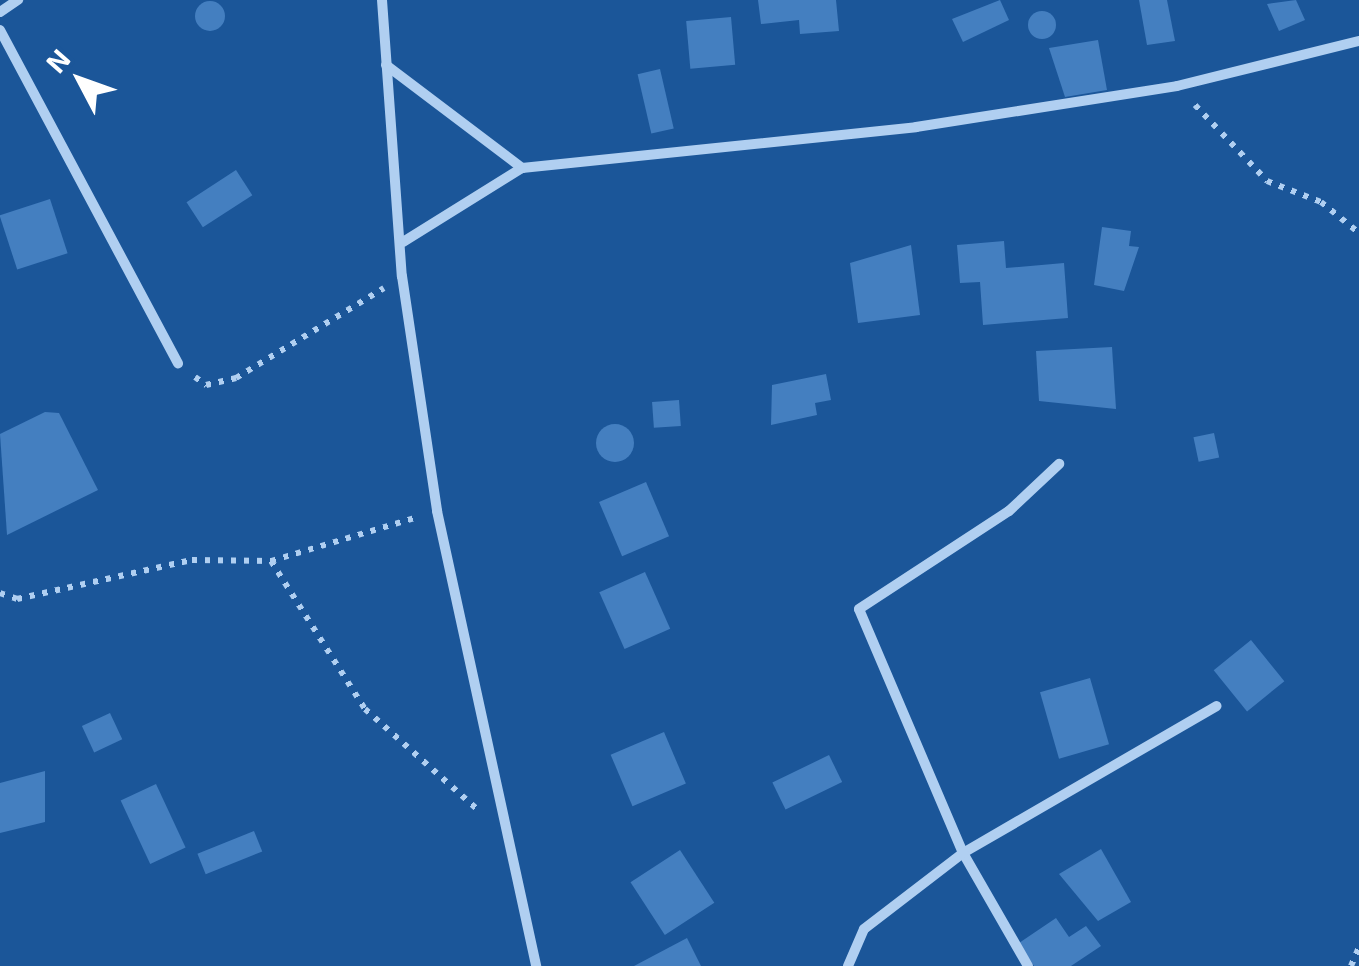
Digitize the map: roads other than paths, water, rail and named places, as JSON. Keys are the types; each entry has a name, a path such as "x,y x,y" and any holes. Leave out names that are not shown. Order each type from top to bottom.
{"street":[{"path":"0,12 18,0"},
{"path":"382,0 403,242 402,276 437,511 536,966"},
{"path":"0,30 178,364"},
{"path":"403,242 522,168 916,126 1177,86 1359,41"},
{"path":"386,65 522,168"},
{"path":"1028,966 963,854 859,609 1009,511 1060,464"},
{"path":"848,966 864,929 963,854 1217,706"}]}
